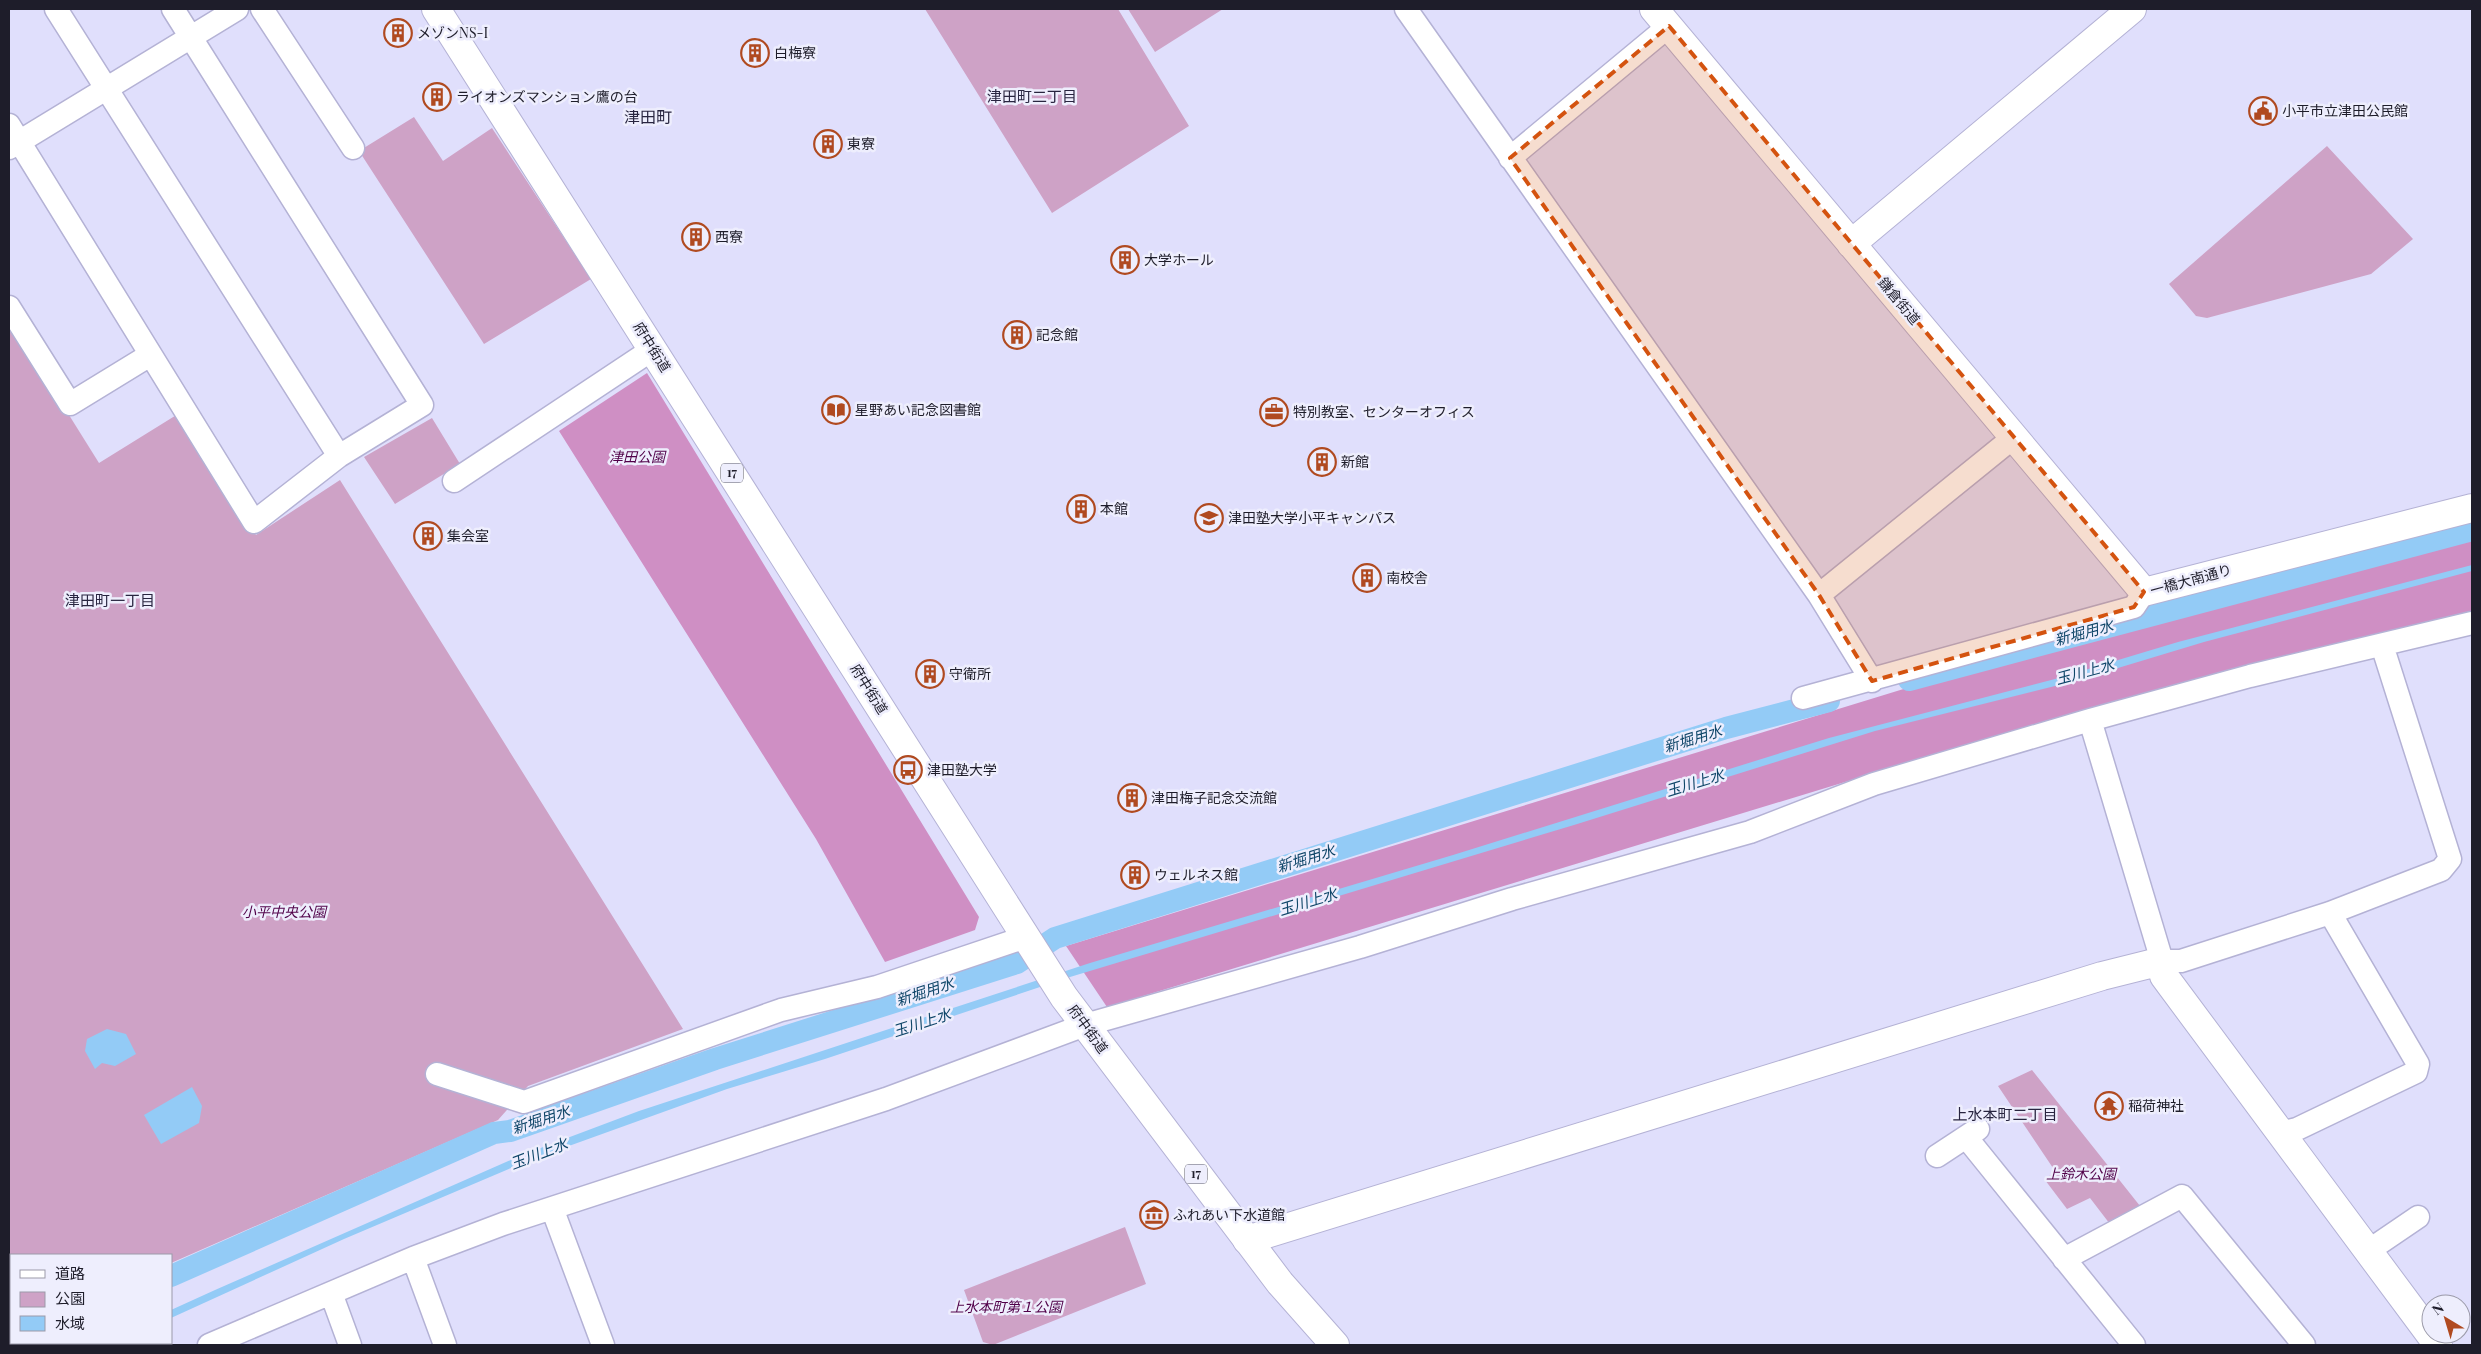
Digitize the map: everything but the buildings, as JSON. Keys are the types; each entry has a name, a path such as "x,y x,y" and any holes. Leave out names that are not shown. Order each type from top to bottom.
{"street":[{"path":"56,9 340,456"},
{"path":"173,9 191,37 422,405 340,456 254,522 12,138 106,88 191,37 237,9"},
{"path":"262,9 353,148"},
{"name":"府中街道","path":"436,9 1064,997 1280,1283 1335,1345"},
{"path":"1406,9 1819,595 1872,681"},
{"path":"1851,244 2132,9"},
{"path":"1510,158 1662,17"},
{"name":"鎌倉街道","path":"1662,17 2144,592"},
{"path":"9,307 70,404 150,355"},
{"path":"454,481 653,349"},
{"path":"1819,595 2014,437"},
{"name":"一橋大南通り","path":"1803,698 1872,681 2134,607 2144,592 2472,508"},
{"path":"209,1345 413,1258 503,1224 886,1099 1085,1025 1351,950 1512,899 1750,832 1874,784 2090,720 2250,676 2472,623"},
{"path":"1247,1240 2102,976 2162,961 2181,961 2330,914 2441,870 2450,859 2382,645"},
{"path":"2090,720 2162,961 2164,976 2438,1345"},
{"path":"2280,1133 2297,1129 2416,1072 2418,1064 2330,914"},
{"path":"437,1074 524,1102 781,1010 1034,951"},
{"path":"1937,1156 1972,1133 2064,1259 2134,1345"},
{"path":"2064,1259 2182,1196 2304,1345"},
{"path":"552,1208 603,1345"},
{"path":"2368,1251 2418,1217"},
{"path":"413,1258 445,1345"},
{"path":"331,1293 350,1345"}],"highlighted area":[{"path":"1669,26 2144,592 2134,607 1872,681 1819,595 1510,158"}],"green space":[{"path":"925,9 1118,9 1189,126 1052,213"},
{"path":"1128,9 1223,9 1155,52"},
{"path":"414,117 443,161 492,128 591,279 484,344 359,151"},
{"path":"2327,146 2413,239 2371,274 2207,318 2196,316 2169,284"},
{"name":"小平中央公園","path":"9,319 99,463 178,414 256,535 340,480 683,1029 528,1086 498,1120 172,1263 172,1254 10,1254 9,1335"},
{"name":"津田公園","path":"647,373 979,917 975,930 885,962 816,839 559,431"},
{"path":"432,418 460,464 395,504 364,457"},
{"path":"2472,526 2472,615 1868,775 1107,1007 1066,946 2220,592"},
{"name":"上鈴木公園","path":"2032,1070 2144,1211 2113,1228 2090,1198 2067,1209 2045,1180 2055,1171 1998,1086"},
{"name":"上水本町第１公園","path":"1125,1227 1146,1284 993,1345 983,1342 964,1290"}],"water":[{"name":"玉川上水","path":"2472,565 2472,571 2204,642 2075,681 1875,731 1574,825 1070,977 825,1059 727,1089 530,1160 344,1239 172,1318 172,1310 215,1290 522,1155 639,1111 1090,963 1453,855 1829,738 2055,679 2178,642"},
{"path":"107,1029 126,1034 136,1054 115,1066 102,1063 95,1069 85,1051 87,1039"},
{"path":"192,1087 202,1106 199,1123 161,1144 144,1115"}],"waterway":[{"name":"新堀用水","path":"1909,680 2472,530"},
{"name":"新堀用水","path":"172,1276 494,1133 510,1131 715,1059 1017,963 1055,938 1726,728 1829,701"}],"place":[{"name":"メゾンNS-I","path":"398,33"},
{"name":"白梅寮","path":"755,53"},
{"name":"ライオンズマンション鷹の台","path":"437,97"},
{"name":"小平市立津田公民館","path":"2263,111"},
{"name":"東寮","path":"828,144"},
{"name":"西寮","path":"696,237"},
{"name":"大学ホール","path":"1125,260"},
{"name":"記念館","path":"1017,335"},
{"name":"星野あい記念図書館","path":"836,410"},
{"name":"特別教室、センターオフィス","path":"1274,412"},
{"name":"新館","path":"1322,462"},
{"name":"本館","path":"1081,509"},
{"name":"津田塾大学小平キャンパス","path":"1209,518"},
{"name":"集会室","path":"428,536"},
{"name":"南校舎","path":"1367,578"},
{"name":"守衛所","path":"930,674"},
{"name":"津田塾大学","path":"908,770"},
{"name":"津田梅子記念交流館","path":"1132,798"},
{"name":"ウェルネス館","path":"1135,875"},
{"name":"稲荷神社","path":"2109,1106"},
{"name":"ふれあい下水道館","path":"1154,1215"}],"district":[{"name":"津田町二丁目","path":"1032,97"},
{"name":"津田町","path":"648,117"},
{"name":"津田町一丁目","path":"110,601"},
{"name":"上水本町二丁目","path":"2005,1115"}]}
